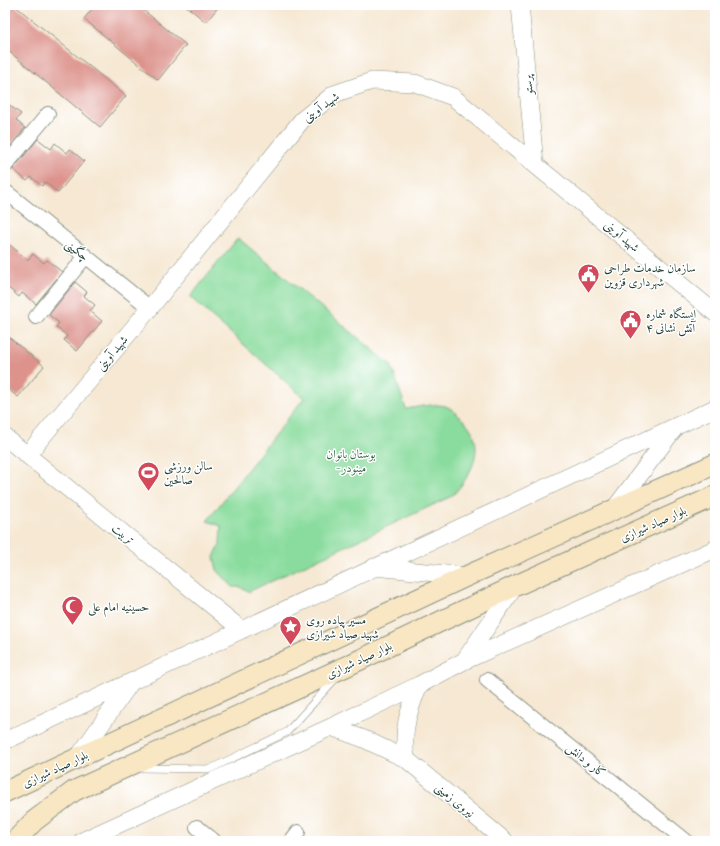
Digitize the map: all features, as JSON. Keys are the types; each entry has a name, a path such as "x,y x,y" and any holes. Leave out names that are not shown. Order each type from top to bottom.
{"main road":[{"name":"بلوار صیاد شیرازی","path":"5,792 467,576 715,464"},
{"name":"بلوار صیاد شیرازی","path":"16,841 34,821 74,791 349,665 514,586 715,496"}],"street":[{"name":"پرستو","path":"520,5 535,164"},
{"name":"شهید آوینی","path":"26,455 150,308 302,120 334,94 372,81 415,83 453,97 715,313"},
{"path":"5,166 48,114"},
{"name":"چگینی","path":"5,191 150,308"},
{"path":"36,317 86,256"},
{"path":"5,741 373,567 675,428 715,408"},
{"path":"615,508 675,428"},
{"name":"تربیت","path":"5,436 26,455 242,630"},
{"path":"82,841 330,727 418,685 464,661 715,549"},
{"path":"373,567 467,576"},
{"path":"464,661 514,586"},
{"name":"کار و دانش","path":"487,680 677,838"},
{"path":"77,759 132,681"},
{"path":"406,759 403,738 407,715 418,685"},
{"name":"نیروی زمینی","path":"330,727 364,739 406,759 505,841"},
{"path":"197,827 214,841"}],"lane":[{"path":"126,768 210,769 287,732 349,665"}],"green space":[{"name":"بوستان بانوان - مینودر","path":"238,238 391,365 406,409 435,405 449,408 469,426 474,436 476,446 472,467 467,477 452,496 248,592 240,587 233,587 217,570 214,557 220,544 221,526 207,521 304,398 190,297"}],"building":[{"path":"5,5 14,5 126,96 100,127 5,48"},
{"path":"95,5 137,5 186,45 158,80 84,19"},
{"path":"185,5 220,5 206,22"},
{"path":"5,102 21,114 16,120 25,128 5,153"},
{"path":"38,139 51,149 55,143 67,153 70,149 84,161 58,193 45,182 42,186 31,177 27,181 13,169"},
{"path":"5,241 28,260 33,254 44,263 47,260 62,272 36,304 22,293 19,297 5,285"},
{"path":"75,282 87,292 84,296 95,305 90,311 102,321 77,351 64,340 67,336 56,327 59,323 49,315"},
{"path":"5,334 44,366 18,397 5,387"}],"place":[{"name":"سازمان خدمات طراحی شهرداری قزوین","path":"589,294"},
{"name":"ایستگاه شماره ۴ آتش نشانی","path":"630,340"},
{"name":"سالن ورزشی صالحین","path":"149,492"},
{"name":"حسینیه امام علی","path":"72,626"},
{"name":"مسیر پیاده روی شهید صیاد شیرازی","path":"290,646"}]}
